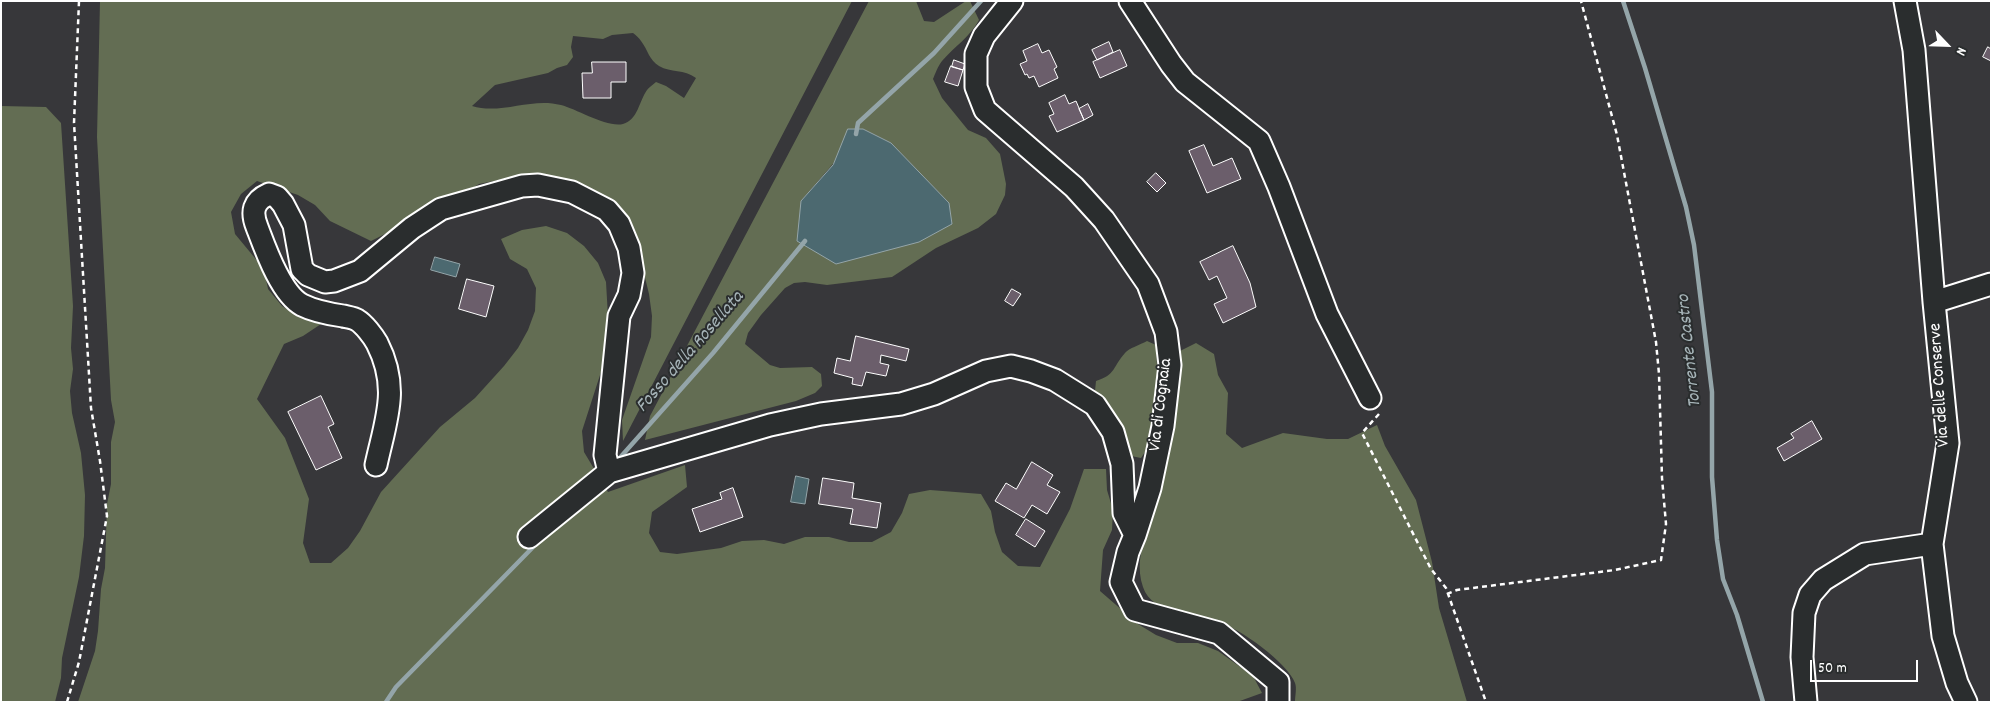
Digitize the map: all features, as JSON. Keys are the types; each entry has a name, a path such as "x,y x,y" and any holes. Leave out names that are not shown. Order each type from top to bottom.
{"street":[{"name":"Via di Cognaia","path":"1012,1 984,36 976,54 976,87 985,110 1074,186 1104,220 1148,284 1166,332 1170,366 1163,426 1150,488 1128,552 1121,582 1135,610 1219,633 1278,682 1278,702"},
{"path":"1130,1 1185,82 1259,141 1279,187 1327,314 1370,398"},
{"name":"Via delle Conserve","path":"1905,1 1914,50 1934,302 1948,443 1932,544 1943,636 1957,683 1966,702"},
{"path":"376,465 389,406 390,380 387,364 376,341 357,319 325,313 301,304 291,295 270,262 253,217 255,204 261,197 269,194 277,197 283,204 294,225 302,268 308,275 325,282 334,281 360,271 412,228 441,209 522,186 538,185 572,192 607,210 618,224 629,248 633,273 628,295 619,316 604,455 609,472"},
{"name":"Via delle Conserve","path":"1934,302 1991,284"},
{"path":"529,537 609,472 770,425 821,414 901,404 934,394 986,371 1010,366 1055,380 1096,405 1112,432 1122,464 1124,513 1135,535"},
{"path":"1806,702 1802,657 1804,613 1810,595 1823,580 1865,554 1932,544"}],"path":[{"path":"67,702 79,662 107,516 91,408 74,123 79,1"},
{"path":"1447,594 1457,590 1615,570 1661,560 1666,524 1656,342 1617,135 1581,1"},
{"path":"1370,398 1384,408 1362,433 1431,569 1446,588 1486,702"}],"green space":[{"path":"100,1 852,1 623,441 622,420 651,337 652,316 649,294 639,253 620,215 521,180 499,180 479,184 408,226 389,232 371,241 330,221 315,205 298,195 257,181 241,194 231,212 235,234 264,269 268,289 282,306 300,317 321,324 303,336 284,344 257,399 285,438 309,499 303,543 310,563 331,563 348,548 360,531 381,492 440,427 475,398 518,348 528,330 535,311 536,288 527,269 510,259 501,239 522,230 546,226 567,233 584,246 598,263 606,282 609,334 601,372 582,431 584,452 608,492 685,465 687,487 652,512 649,533 660,552 677,554 721,548 742,541 764,540 784,544 805,537 829,537 849,542 872,542 891,532 902,513 909,494 930,490 981,494 991,511 995,532 1002,552 1018,566 1040,567 1070,509 1084,469 1106,469 1107,490 1113,510 1112,530 1103,550 1100,591 1138,624 1156,635 1177,643 1198,643 1218,651 1253,676 1262,693 1237,702 78,702 95,651 98,631 101,589 105,568 107,504 111,484 111,442 115,422 111,400 97,137","holes":["633,33 641,41 653,61 659,66 668,70 687,73 696,78 684,98 656,82 644,94 638,110 632,119 623,124 601,121 568,107 550,103 494,109 472,106 495,85 548,73 567,65 573,57 571,47 573,36 603,39 612,35"]},
{"path":"869,1 916,1 924,21 934,22 966,1 970,1 979,20 967,37 942,61 933,79 942,98 968,130 986,138 1000,154 1006,184 1005,195 996,214 978,228 936,248 892,277 827,285 805,282 794,283 785,288 748,333 745,344 770,365 780,368 812,367 821,374 822,386 815,393 796,401 645,440 650,416","holes":["863,129 891,143 949,203 801,201"]},
{"path":"1,106 46,107 61,123 73,306 71,348 73,369 70,391 72,413 81,453 85,495 84,536 79,577 55,702 1,702"},
{"path":"1147,341 1156,345 1158,403 1154,432 1149,446 1141,458 1131,456 1095,391 1096,381 1111,373 1127,351"},
{"path":"1196,343 1214,354 1218,375 1228,393 1226,434 1242,448 1283,433 1327,439 1348,439 1377,425 1385,446 1416,500 1432,562 1439,608 1467,702 1295,702 1296,685 1291,675 1262,647 1228,626 1219,622 1165,609 1148,596 1143,587 1140,560 1162,485 1178,352"}],"water":[{"path":"848,129 863,129 891,143 949,203 952,224 919,242 836,264 797,241 801,201 833,165"},
{"path":"435,257 460,264 456,277 431,270"},
{"path":"796,476 809,479 805,504 791,502"}],"building":[{"path":"1109,42 1113,52 1097,60 1092,50"},
{"path":"1038,44 1042,53 1049,50 1057,67 1054,69 1058,78 1039,87 1034,76 1029,78 1027,74 1025,75 1020,64 1027,61 1023,51"},
{"path":"1988,47 1991,49 1991,61 1983,57"},
{"path":"1120,50 1127,66 1100,78 1093,62"},
{"path":"954,60 965,64 963,70 952,67"},
{"path":"592,62 626,62 626,82 611,82 611,98 583,98 582,73 592,73"},
{"path":"951,66 963,70 958,86 945,82"},
{"path":"1065,95 1069,104 1076,101 1084,120 1057,132 1049,116 1054,114 1049,103"},
{"path":"1088,104 1093,115 1084,120 1079,109"},
{"path":"1204,145 1213,166 1232,158 1241,179 1207,193 1189,151"},
{"path":"1156,173 1166,183 1157,192 1147,182"},
{"path":"1233,246 1250,283 1256,307 1223,323 1214,304 1227,298 1217,276 1209,280 1200,262"},
{"path":"467,279 494,286 486,317 459,309"},
{"path":"1012,289 1021,294 1013,306 1005,301"},
{"path":"856,336 909,349 906,361 881,355 880,363 889,365 886,376 866,372 862,386 852,384 853,378 834,373 837,358 850,361"},
{"path":"321,396 334,424 328,427 342,458 316,470 288,412"},
{"path":"1812,421 1822,439 1784,461 1777,448 1794,438 1791,434"},
{"path":"1032,462 1053,475 1047,485 1060,492 1047,514 1032,505 1024,518 995,501 1006,483 1016,489"},
{"path":"823,478 854,483 852,498 881,503 877,528 850,524 853,509 819,504"},
{"path":"733,488 743,517 700,532 692,509 722,499 720,493"},
{"path":"1026,519 1045,531 1035,547 1016,535"}],"waterway":[{"name":"Fosso della Rosellata","path":"856,134 858,123 934,53 981,1"},
{"name":"Torrente Castro","path":"1623,1 1686,207 1694,245 1712,392 1712,477 1717,540 1723,579 1737,615 1763,702"},
{"name":"Fosso della Rosellata","path":"617,461 713,353 805,241"},
{"name":"Fosso della Rosellata","path":"386,702 396,687 538,542"}]}
